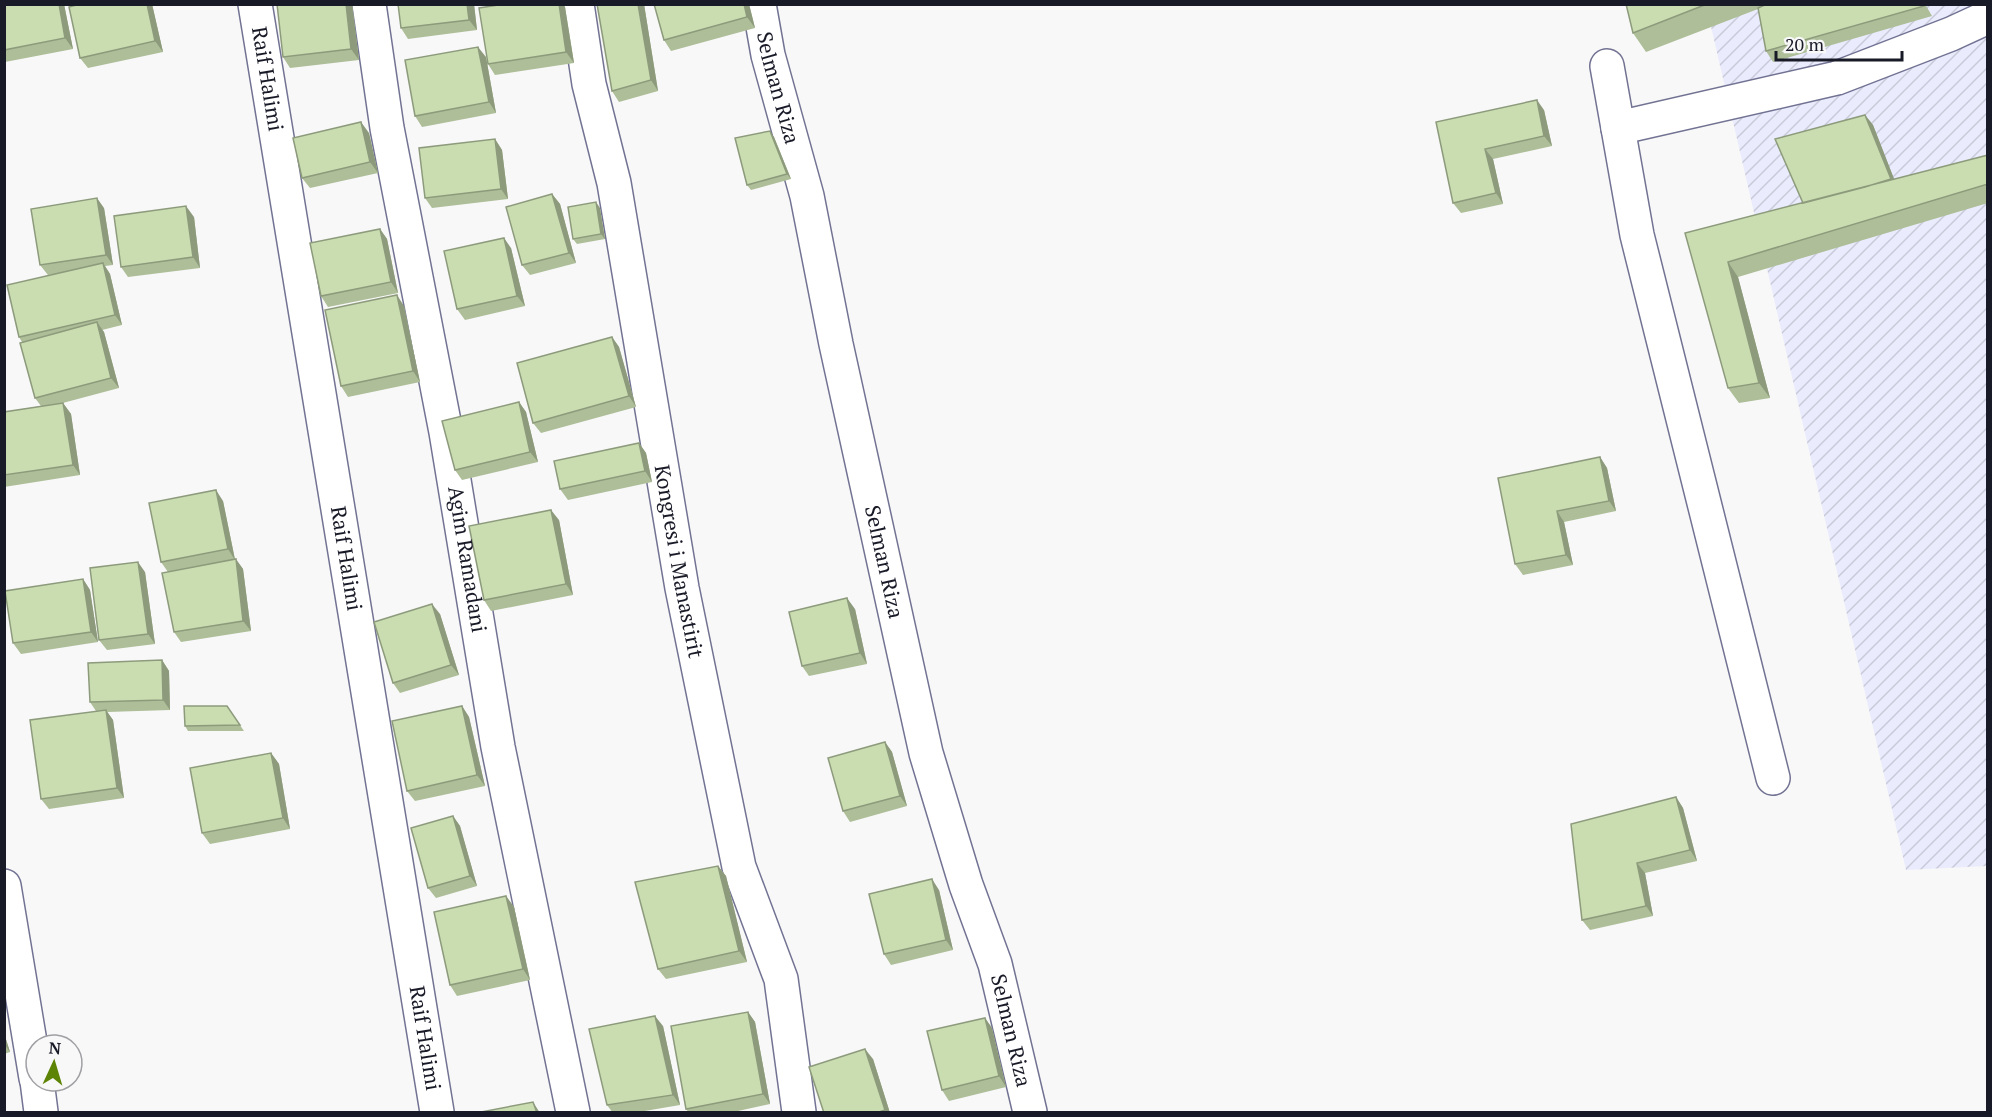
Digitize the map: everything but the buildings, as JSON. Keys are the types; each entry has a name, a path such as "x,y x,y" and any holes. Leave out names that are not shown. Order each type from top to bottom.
{"street":[{"name":"Raif Halimi","path":"255,4 437,1113"},
{"name":"Agim Ramadani","path":"369,4 387,128 446,432 498,747 573,1113"},
{"name":"Kongresi i Manastirit","path":"577,4 590,84 614,183 682,588 739,867 781,979 799,1113"},
{"name":"Selman Riza","path":"759,4 768,56 807,196 836,344 926,753 966,885 995,964 1030,1113"},
{"path":"1618,128 1838,78 1951,34 1988,17"},
{"path":"1607,66 1637,235 1773,778"},
{"path":"4,886 28,1033"},
{"path":"38,1093 41,1113"}],"shaded area":[{"path":"1706,5 1987,5 1987,866 1906,870"}]}
